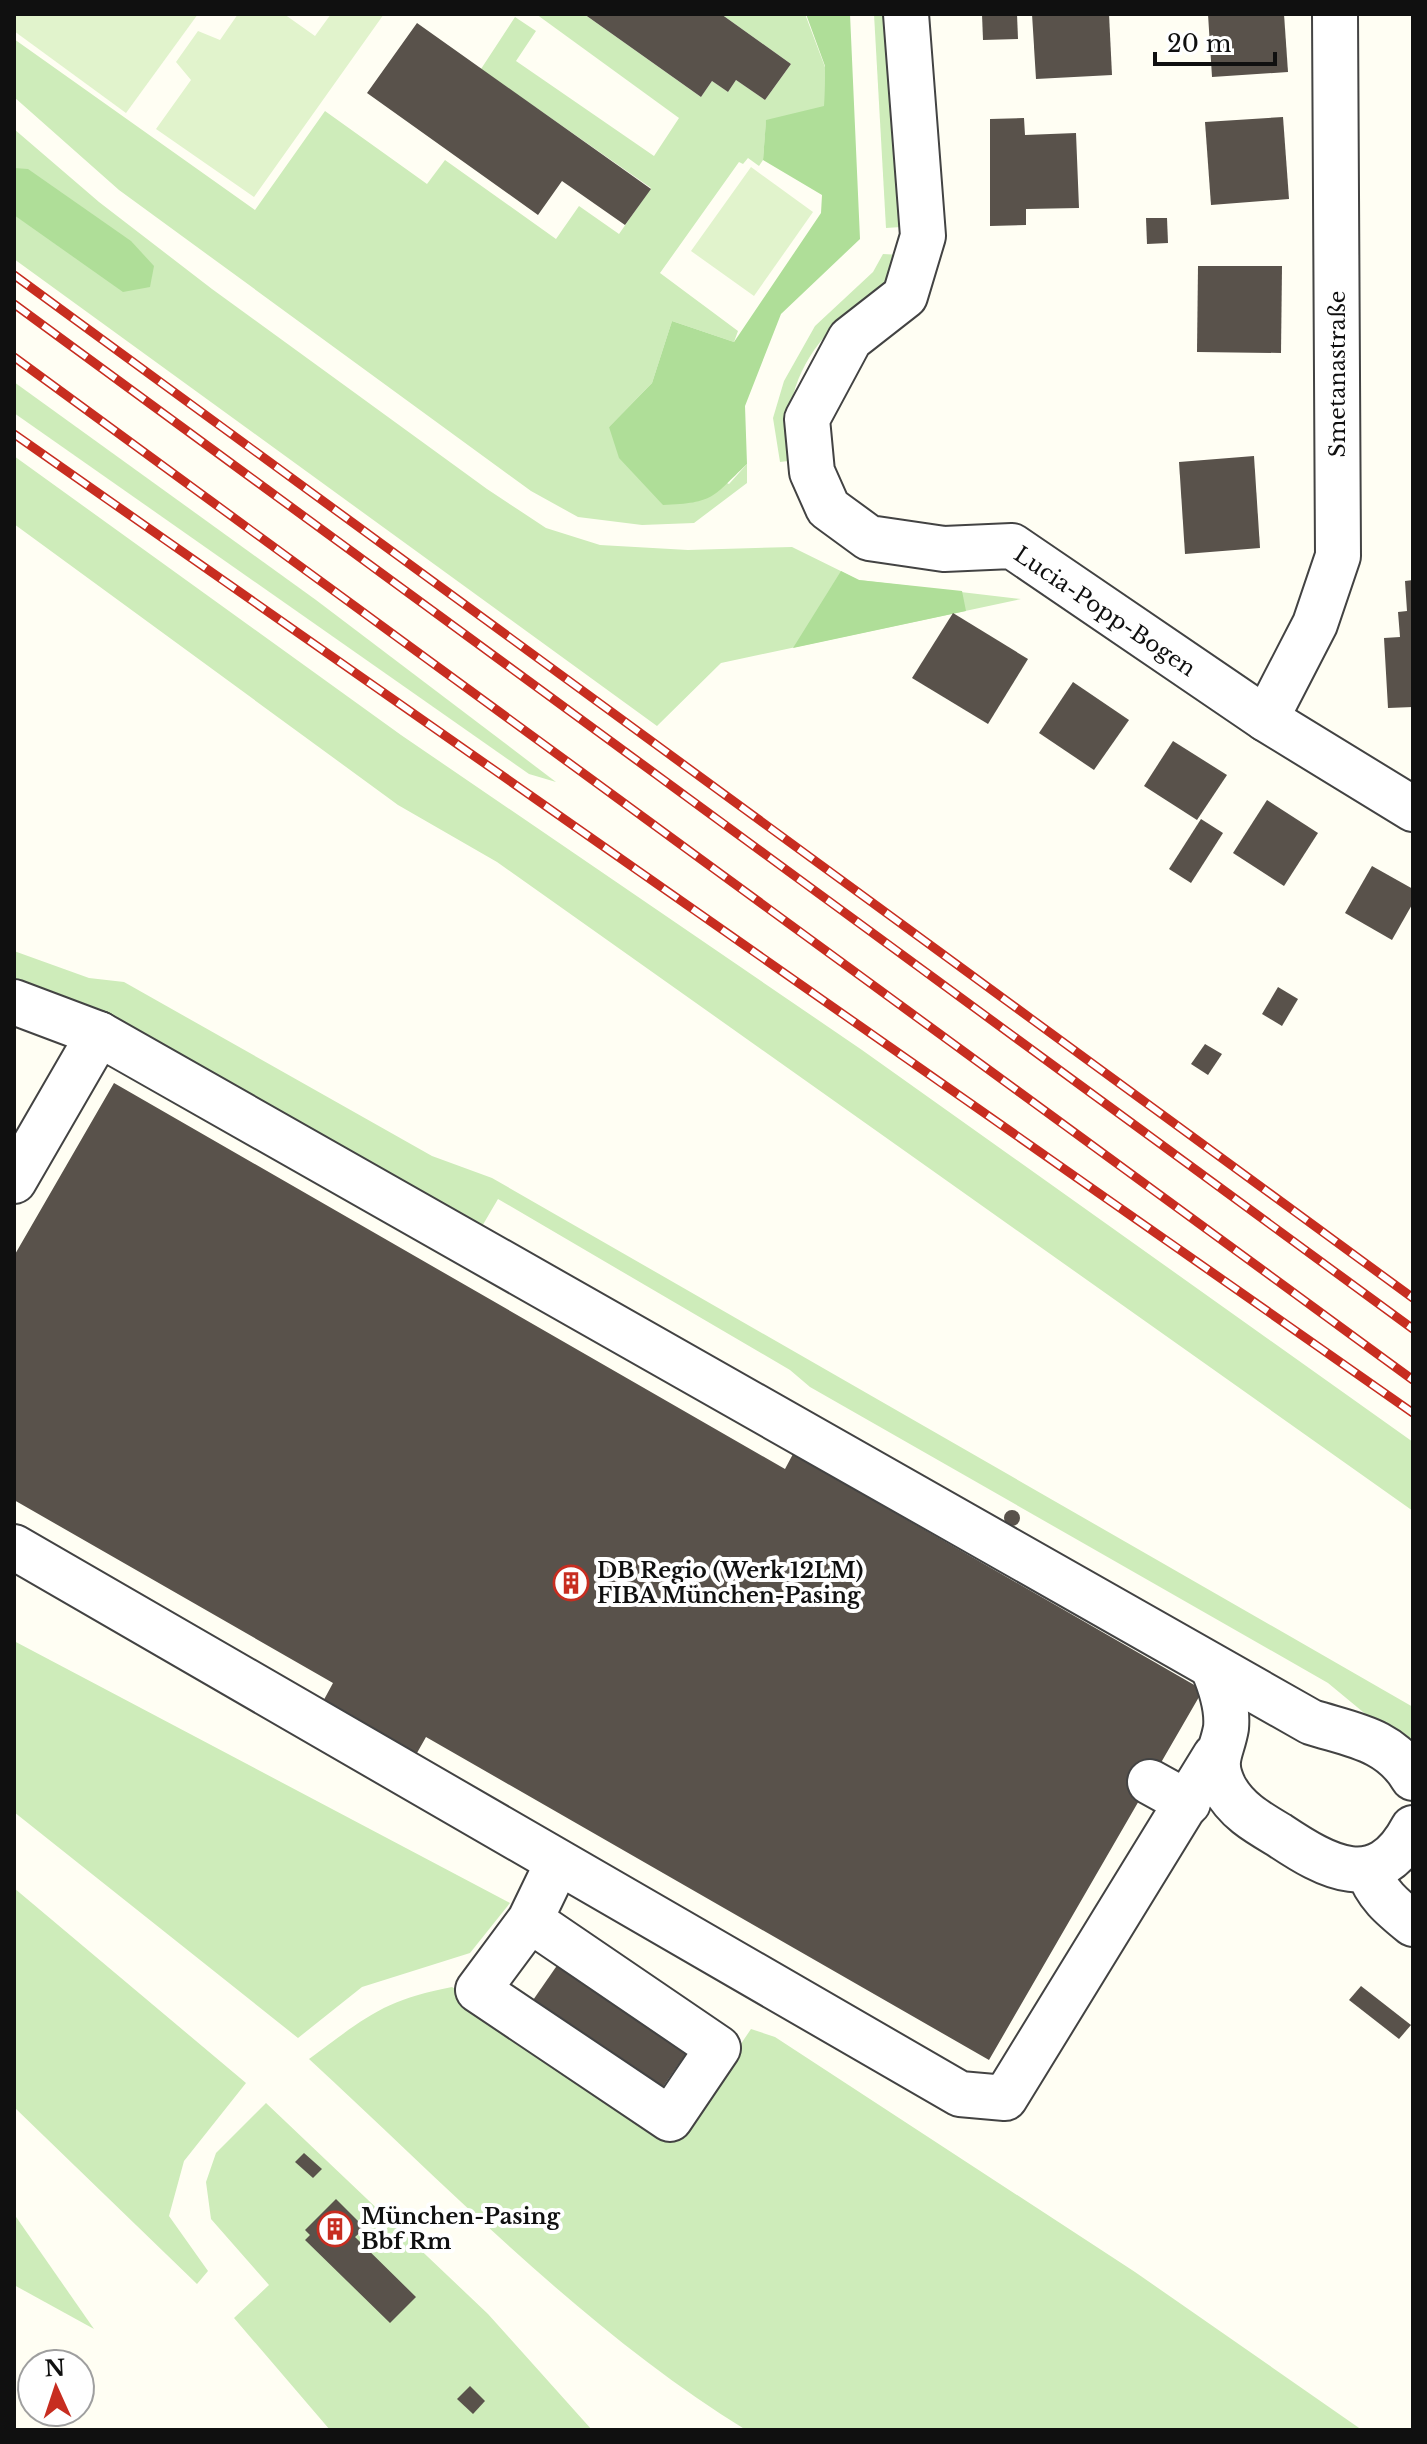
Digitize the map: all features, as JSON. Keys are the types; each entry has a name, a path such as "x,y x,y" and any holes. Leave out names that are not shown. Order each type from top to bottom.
{"street":[{"name":"Lucia-Popp-Bogen","path":"906,14 923,236 905,296 850,339 807,419 812,472 828,508 869,538 944,549 1012,546 1266,719 1413,809"},
{"name":"Smetanastraße","path":"1266,719 1315,624 1338,556 1335,14"},
{"path":"14,1002 99,1034 1311,1722 1385,1746 1403,1760 1413,1778"},
{"path":"38,1164 99,1034"},
{"path":"14,1547 557,1864 960,2094 1005,2098 1188,1803 1215,1756 1226,1729 1225,1698 1213,1668"},
{"path":"1215,1756 1224,1786 1244,1813 1323,1864 1345,1870 1368,1869 1388,1859 1405,1844 1413,1828"},
{"path":"1150,1782 1188,1803"},
{"path":"530,1920 718,2048 670,2119 478,1990 530,1920 557,1864"},
{"path":"1368,1869 1373,1886 1388,1904 1413,1924"}],"green space":[{"path":"14,14 198,14 126,113 14,31"},
{"path":"238,14 284,14 315,36 331,14 384,14 254,197 156,129 191,80 176,62 198,31 220,40"},
{"path":"536,14 584,14 701,97 712,81 728,92 736,80 765,100 791,64 721,14 805,14 825,67 824,107 766,121 763,160 759,166 748,158 743,164 739,162 660,273 738,331 734,342 672,321 652,383 609,427 729,484 747,464 747,483 694,523 642,525 578,517 531,491 119,190 14,97 14,39 255,210 325,111 427,184 445,160 556,239 579,206 619,234 651,188 481,69 515,17 536,31 516,61 654,156 679,118"},
{"path":"806,14 850,14 860,239 781,314 745,406 747,464 703,500 663,505 619,458 609,427 652,383 672,321 734,342 821,213 822,195 763,160 766,120 824,106 825,66"},
{"path":"874,14 887,14 901,227 886,228"},
{"path":"14,129 99,202 212,289 487,489 546,528 600,545 688,550 792,547 859,580 1021,599 721,663 657,726 14,259"},
{"path":"751,167 813,212 754,296 691,251"},
{"path":"14,168 28,169 131,241 154,266 150,287 123,292 14,215"},
{"path":"883,254 901,255 884,283 826,335 805,364 790,410 788,461 780,462 773,418 784,381 815,326 873,272"},
{"path":"14,382 316,600 556,782 529,774 14,413"},
{"path":"14,456 401,735 862,1050 1413,1442 1413,1511 497,862 398,805 14,524"},
{"path":"841,571 859,580 962,591 966,611 793,648"},
{"path":"14,951 89,978 124,982 432,1156 492,1178 1413,1707 1413,1745 1386,1731 1328,1683 810,1387 790,1370 498,1199 481,1228 14,986"},
{"path":"14,1641 510,1903 470,1953 362,1987 298,2038 14,1812"},
{"path":"14,1888 246,2083 184,2161 169,2216 208,2271 197,2284 14,2107"},
{"path":"452,1987 669,2128 688,2122 751,2029 775,2037 1135,2272 1362,2430 746,2430 686,2391 573,2303 309,2059 376,2012 408,1998"},
{"path":"266,2103 488,2314 592,2430 330,2430 234,2318 269,2285 211,2219 206,2182 216,2153"},
{"path":"14,2214 94,2329 14,2285"}],"building":[{"path":"584,14 721,14 791,64 765,100 736,80 728,92 712,81 701,97"},
{"path":"982,14 1017,14 1018,39 983,40"},
{"path":"1032,14 1109,14 1112,75 1036,79"},
{"path":"1208,14 1284,14 1288,72 1212,77"},
{"path":"417,23 651,189 625,225 562,181 538,215 367,93"},
{"path":"1283,117 1289,199 1211,205 1205,122"},
{"path":"1024,118 1025,135 1076,133 1079,208 1026,209 1026,225 990,226 990,119"},
{"path":"1146,218 1167,218 1168,243 1147,244"},
{"path":"1198,266 1282,266 1281,353 1197,352"},
{"path":"1254,456 1260,548 1185,554 1179,462"},
{"path":"1413,580 1413,707 1388,708 1384,638 1400,637 1398,612 1407,611 1405,581"},
{"path":"953,613 1028,659 988,724 912,678"},
{"path":"1073,682 1129,720 1094,770 1039,733"},
{"path":"1173,741 1227,775 1197,820 1144,786"},
{"path":"1267,800 1318,833 1284,886 1233,853"},
{"path":"1201,819 1223,833 1191,883 1169,869"},
{"path":"1372,866 1413,889 1413,903 1392,940 1345,913"},
{"path":"1278,987 1298,999 1282,1026 1262,1014"},
{"path":"1205,1044 1222,1054 1208,1075 1191,1064"},
{"name":"DB Regio (Werk 12LM) FIBA München-Pasing","path":"114,1083 785,1469 793,1454 1203,1690 989,2060 426,1737 413,1760 320,1707 333,1683 14,1500 14,1256"},
{"path":"1012,1510 1018,1512 1018,1524 1012,1526 1006,1524 1004,1518 1006,1512"},
{"path":"565,1954 694,2042 660,2091 531,2003"},
{"path":"1361,1986 1411,2025 1399,2039 1349,2000"},
{"path":"304,2153 322,2169 313,2178 295,2162"},
{"path":"336,2199 365,2228 355,2237 416,2297 390,2323 305,2240 310,2235 305,2230"},
{"path":"470,2386 485,2401 473,2414 457,2399"}],"railway":[{"path":"14,275 1413,1298"},
{"path":"14,304 1413,1329"},
{"path":"14,357 1413,1380"},
{"path":"14,434 1413,1413"}],"place":[{"name":"DB Regio (Werk 12LM) FIBA München-Pasing","path":"571,1583"},
{"name":"München-Pasing Bbf Rm","path":"335,2229"}]}
